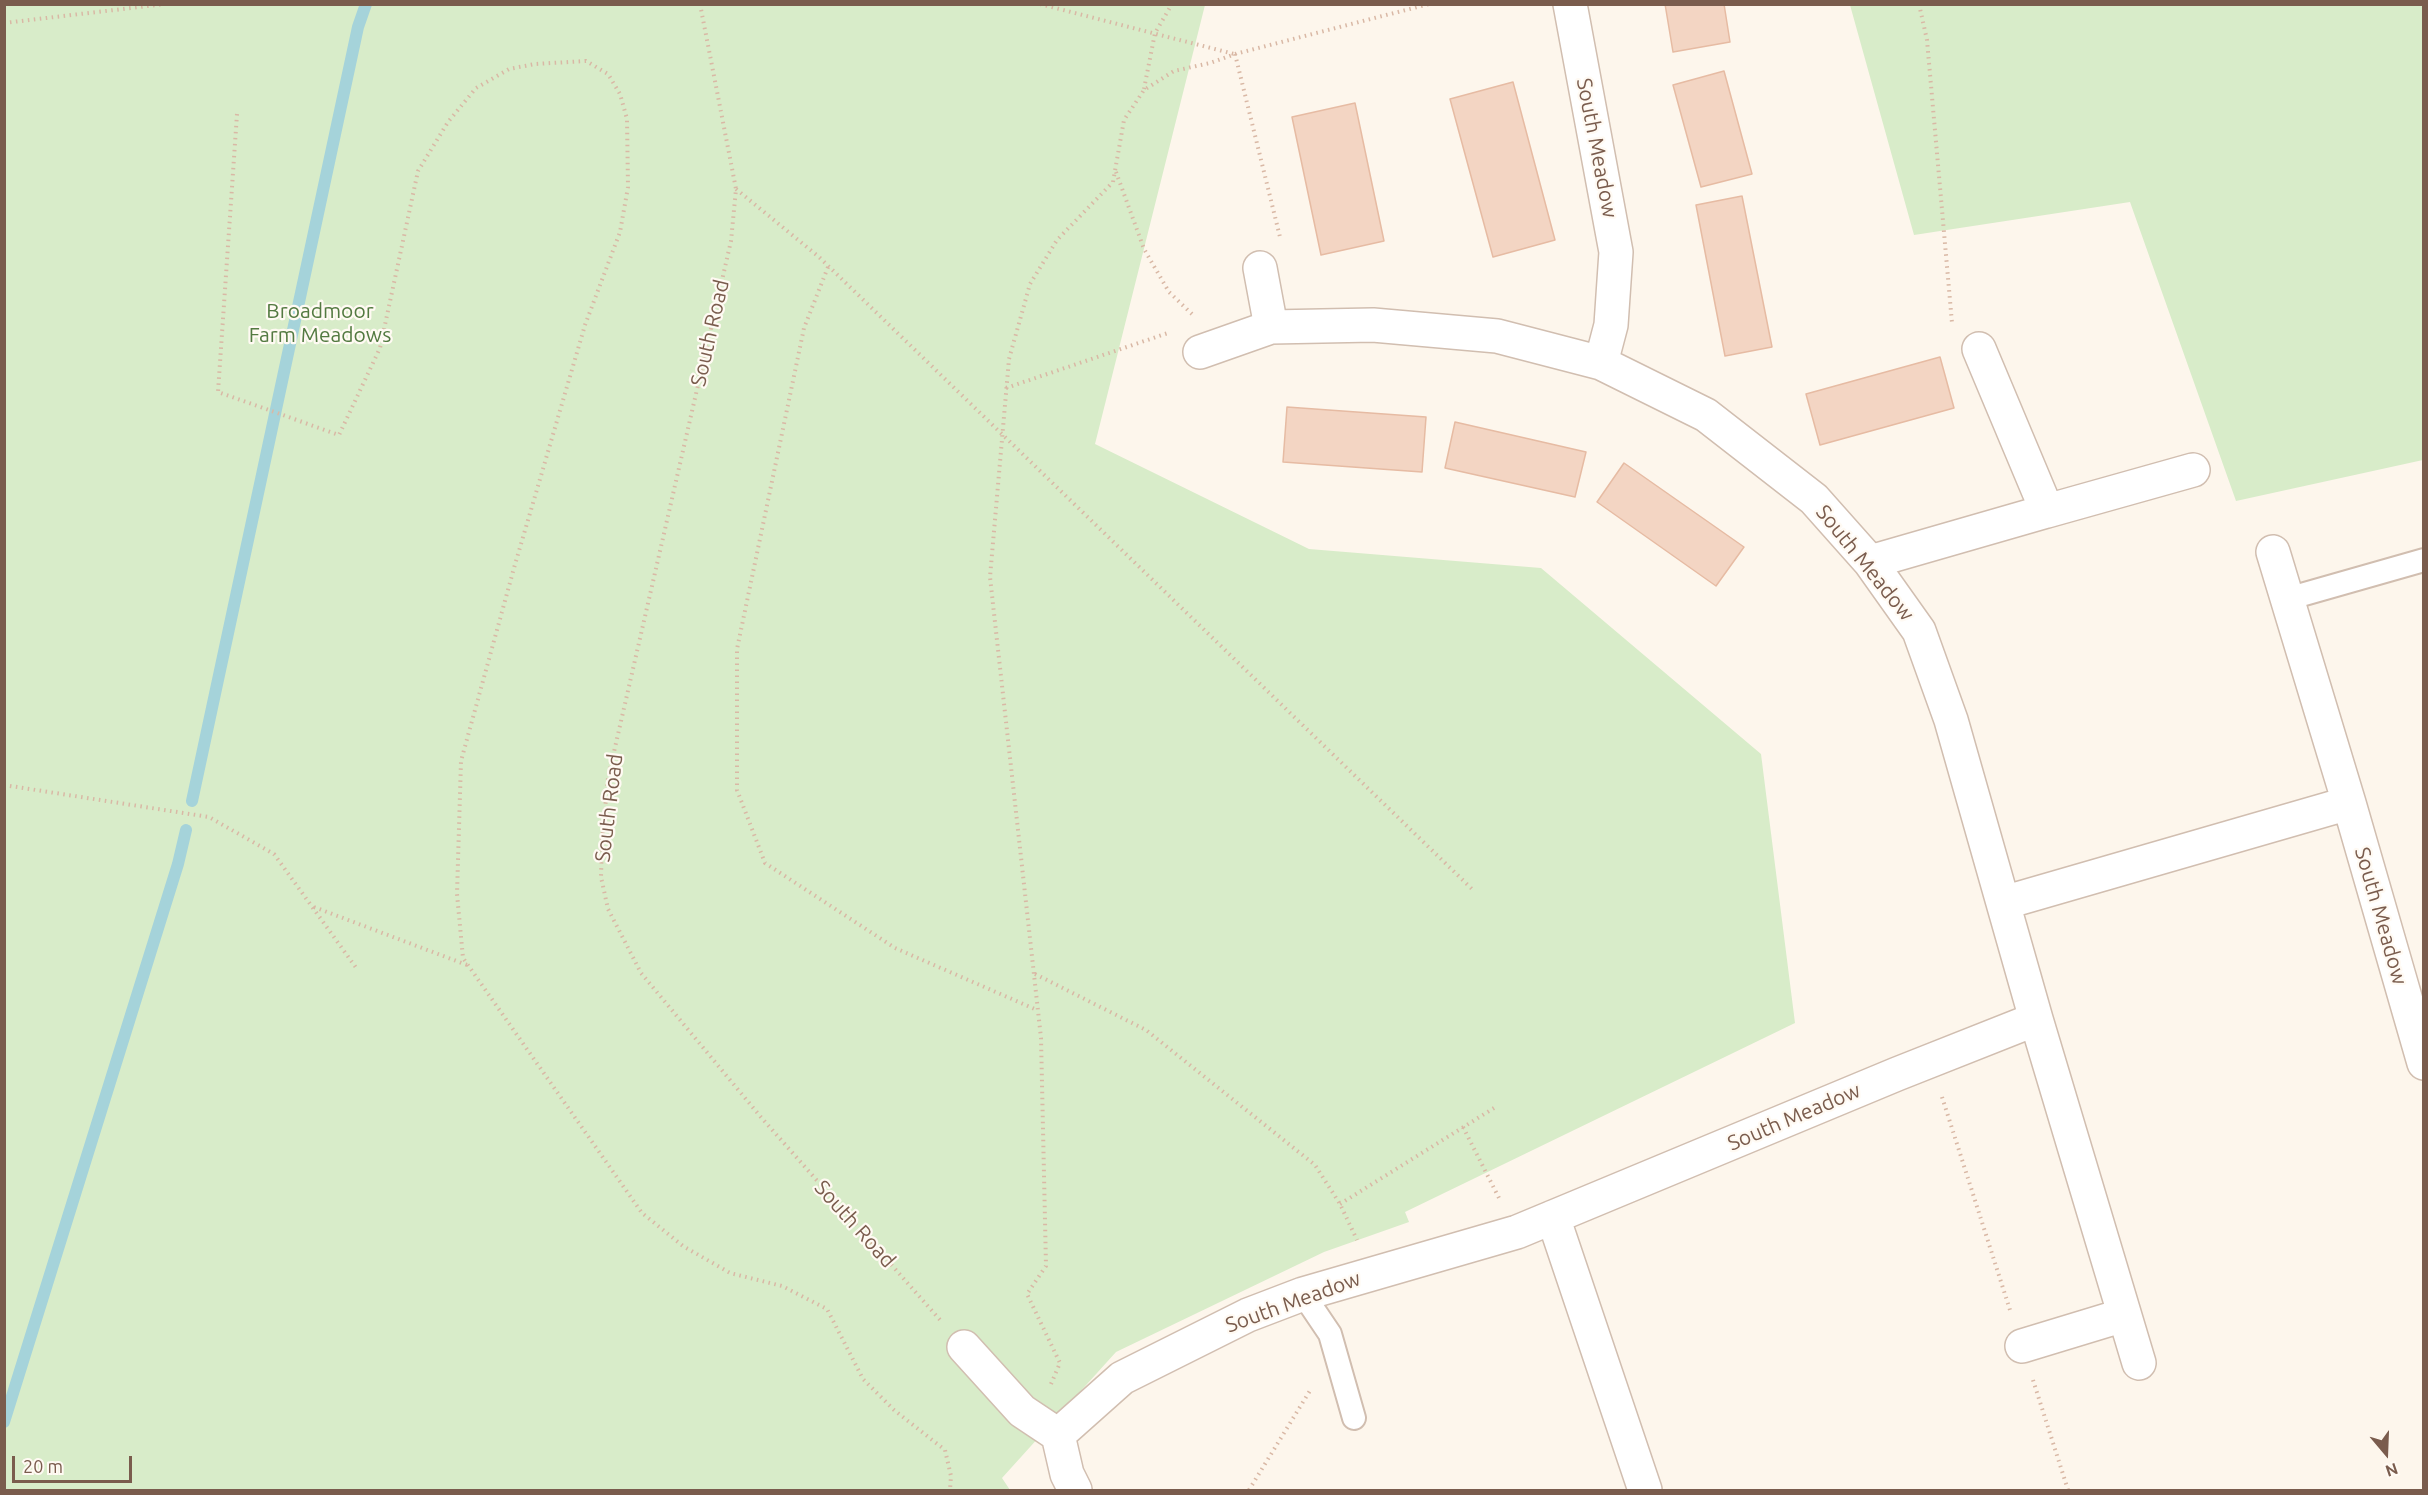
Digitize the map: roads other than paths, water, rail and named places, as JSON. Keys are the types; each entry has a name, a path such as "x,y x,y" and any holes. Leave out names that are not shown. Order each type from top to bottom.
{"street":[{"name":"South Meadow","path":"1570,4 1616,252 1611,325 1601,363"},
{"path":"1260,268 1271,327"},
{"name":"South Meadow","path":"1193,334 1271,327 1373,325 1497,336 1601,363 1706,415 1814,499 1870,562 1919,631 1951,720 2036,1019 2139,1363"},
{"path":"1979,349 2047,512"},
{"path":"1870,562 2193,470"},
{"name":"South Meadow","path":"2273,552 2424,1063"},
{"path":"2003,903 2349,803"},
{"name":"South Meadow","path":"1047,1428 1122,1378 1248,1315 1303,1294 1516,1232 1932,1059 2036,1019"},
{"path":"1553,1217 1645,1491"},
{"path":"2022,1346 2124,1315"},
{"path":"964,1347 1022,1411 1047,1428 1075,1491"}],"lane":[{"path":"2287,599 2424,560"},
{"path":"1303,1294 1330,1334 1354,1418"}],"waterway":[{"path":"192,801 358,27 366,4"},
{"path":"4,1422 178,864 186,830"}],"park label":[{"name":"Broadmoor Farm Meadows","path":"320,323"}]}
